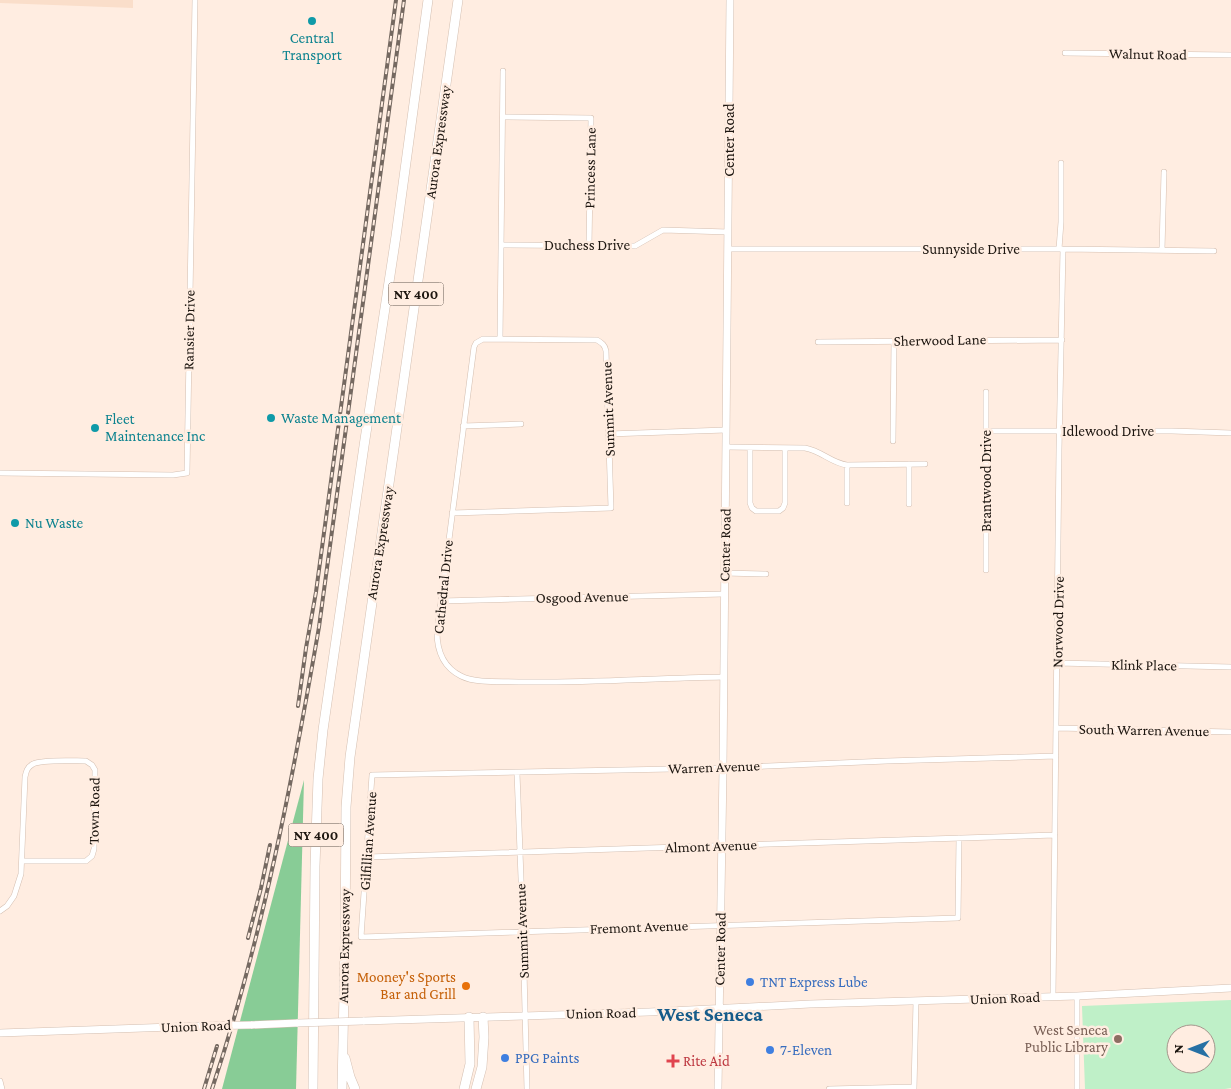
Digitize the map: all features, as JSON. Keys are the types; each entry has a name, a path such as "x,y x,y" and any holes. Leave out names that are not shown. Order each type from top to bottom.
{"highway":[{"name":"Aurora Expressway","path":"313,1089 315,866 318,780 323,730 359,475 396,236 428,0"},
{"name":"Aurora Expressway","path":"342,1089 346,808 350,757 458,0"},
{"path":"464,1089 470,1064 469,1017"},
{"path":"476,1089 482,1067 483,1017"},
{"path":"343,1047 354,1089"}],"main road":[{"name":"Center Road","path":"718,1089 730,0"},
{"name":"Union Road","path":"0,1033 649,1012 1077,996 1231,988"}],"street":[{"name":"Ransier Drive","path":"0,472 164,475 187,473 195,0"},
{"name":"Walnut Road","path":"1065,53 1231,56"},
{"path":"500,339 503,70"},
{"name":"Princess Lane","path":"503,117 591,118 589,246"},
{"name":"Norwood Drive","path":"1053,996 1062,340 1061,163"},
{"path":"1162,250 1164,172"},
{"name":"Duchess Drive","path":"501,245 635,246 663,230 728,232"},
{"name":"Sunnyside Drive","path":"728,249 1214,251"},
{"name":"Cathedral Drive","path":"500,339 483,339 476,343 474,347 437,632 438,647 447,665 460,676 478,681 546,682 724,678"},
{"name":"Summit Avenue","path":"452,513 611,508 606,351 604,345 597,340 500,339"},
{"name":"Sherwood Lane","path":"818,342 1062,340"},
{"path":"893,442 894,341"},
{"name":"Brantwood Drive","path":"986,392 986,570"},
{"path":"464,426 521,424"},
{"path":"608,434 726,430"},
{"name":"Idlewood Drive","path":"986,431 1060,430 1231,433"},
{"path":"726,447 805,448 815,450 839,464 847,465 925,464"},
{"path":"750,448 750,503 756,511 779,511 783,508 785,503 785,448"},
{"path":"909,464 909,504"},
{"path":"847,465 847,503"},
{"path":"724,573 766,574"},
{"name":"Osgood Avenue","path":"441,601 724,594"},
{"name":"Klink Place","path":"1057,663 1231,667"},
{"name":"South Warren Avenue","path":"1056,728 1231,732"},
{"name":"Warren Avenue","path":"372,775 723,768 1056,756"},
{"name":"Town Road","path":"0,910 7,906 14,896 21,874 27,768 33,763 41,761 86,761 92,765 95,770 94,849 92,856 86,861 22,861"},
{"name":"Summit Avenue","path":"517,773 527,1089"},
{"name":"Gilfillian Avenue","path":"361,937 372,775"},
{"name":"Almont Avenue","path":"367,857 1055,835"},
{"name":"Fremont Avenue","path":"361,937 958,918 959,838"},
{"path":"1077,996 1077,1089"},
{"path":"829,1089 914,1088 916,1001"},
{"path":"0,1081 2,1089"}],"shaded area":[{"path":"0,0 133,0 133,8 0,3"}],"green space":[{"path":"304,780 296,1089 222,1089"},
{"path":"1231,1000 1231,1088 1085,1089 1082,1006"}],"railway":[{"path":"298,706 316,592 396,0"},
{"path":"212,1089 230,1032 261,918 309,685 319,627 404,0"},
{"path":"248,938 270,845"},
{"path":"204,1089 217,1046"}],"place":[{"name":"Central Transport","path":"312,21"},
{"name":"Waste Management","path":"271,418"},
{"name":"Fleet Maintenance Inc","path":"95,428"},
{"name":"Nu Waste","path":"15,523"},
{"name":"TNT Express Lube","path":"750,982"},
{"name":"Mooney's Sports Bar and Grill","path":"466,986"},
{"name":"West Seneca Public Library","path":"1118,1039"},
{"name":"7-Eleven","path":"770,1050"},
{"name":"PPG Paints","path":"505,1058"},
{"name":"Rite Aid","path":"673,1061"}],"district":[{"name":"West Seneca","path":"710,1014"}]}
